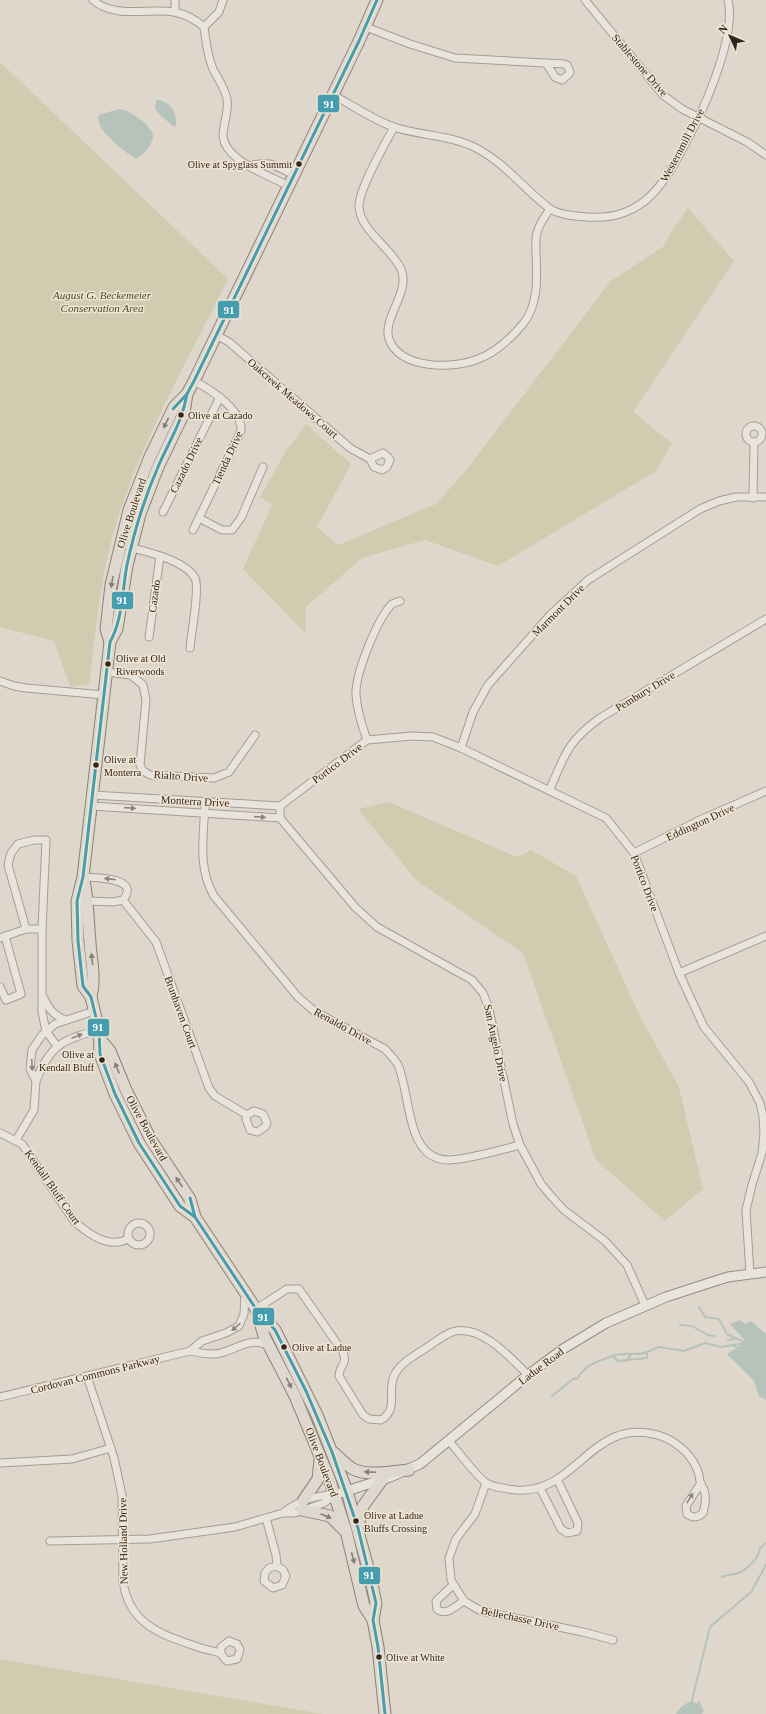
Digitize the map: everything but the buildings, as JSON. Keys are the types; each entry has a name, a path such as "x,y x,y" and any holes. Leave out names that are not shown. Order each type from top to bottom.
{"main road":[{"name":"Olive Boulevard","path":"110,642 106,628 111,585 129,510 149,459 174,407 187,394 194,381 366,27 377,0"},
{"name":"Olive Boulevard","path":"187,394 184,413 149,490 131,547 117,629 110,642 83,877 77,901 78,940 83,986 91,997 99,1034 110,1051 126,1090 151,1140 190,1199 195,1217 256,1308 276,1330 306,1391 332,1452 347,1491 358,1528 376,1603 373,1620 378,1647 385,1714"},
{"name":"Olive Boulevard","path":"83,877 89,901 90,942 95,983 91,997"},
{"name":"Ladue Road","path":"334,1495 409,1470 449,1442 528,1375 585,1335 606,1323 645,1305 728,1277 766,1272"},
{"name":"Olive Boulevard","path":"256,1308 264,1336 295,1396 320,1456 346,1532 364,1606 373,1620"},
{"path":"332,1452 352,1469 360,1471 371,1473 409,1470"},
{"path":"320,1456 318,1479 302,1506 330,1516 346,1532"},
{"path":"358,1528 363,1506 382,1480"}],"street":[{"path":"93,0 108,8 121,10 175,12 188,17 204,27"},
{"path":"175,0 175,12"},
{"path":"204,27 219,12 223,0"},
{"name":"Stablestone Drive","path":"585,0 663,95 682,109 747,142 766,155"},
{"name":"Westernmill Drive","path":"333,94 394,127 452,140 476,148 506,169 550,209 574,216 595,218 614,215 639,206 654,194 668,177 698,118 724,51 729,15 728,0"},
{"path":"204,27 207,53 223,86 227,99 223,136 226,145 235,158 289,186"},
{"path":"366,27 410,44 455,58 546,63"},
{"path":"394,127 364,188 359,207 366,224 401,269 404,283 390,324 389,338 395,349 403,356 420,364 463,364 480,359 508,339 524,323 532,307 537,285 536,233 550,209"},
{"path":"249,166 262,162 269,163 294,176"},
{"name":"Oakcreek Meadows Court","path":"216,335 230,342 347,445 370,459"},
{"name":"Tienda Drive","path":"193,530 241,431 242,423 238,416 220,397 194,381"},
{"name":"Cazado Drive","path":"163,512 220,397"},
{"path":"753,498 754,442"},
{"path":"199,518 222,530 232,530 241,518 263,467"},
{"name":"Marmont Drive","path":"461,748 473,712 488,685 550,615 577,589 588,580 700,508 736,497 766,497"},
{"path":"120,544 178,563 190,571 196,579 197,589 190,648"},
{"name":"Cazado","path":"148,637 160,556"},
{"path":"367,740 358,704 357,687 367,652 382,618 391,605 400,601"},
{"name":"Pembury Drive","path":"550,789 564,754 575,738 586,728 600,718 766,619"},
{"name":"Rialto Drive","path":"106,672 131,675 143,685 146,700 140,765 142,771 150,775 214,778 229,772 255,735"},
{"path":"0,681 26,688 104,695"},
{"name":"Portico Drive","path":"280,806 367,740 412,736 433,737 461,748 550,789 606,818 634,853 679,973 704,1027 749,1082 760,1103 763,1116 764,1134 762,1153 746,1210 750,1274"},
{"name":"Eddington Drive","path":"634,853 700,820 766,791"},
{"name":"Monterra Drive","path":"92,800 205,802 280,806"},
{"name":"Monterra Drive","path":"92,800 205,813 280,818"},
{"name":"Renaldo Drive","path":"205,802 203,872 207,884 214,896 298,997 314,1010 384,1049 393,1057 400,1072 416,1138 424,1151 431,1156 448,1160 520,1145"},
{"path":"280,806 280,818"},
{"name":"San Angelo Drive","path":"280,818 355,907 372,923 472,980 484,993 513,1124 520,1145 541,1184 552,1197 564,1210 605,1241 627,1265 645,1305"},
{"path":"26,929 8,865 8,859 18,844 46,840 42,929 42,1012 46,1031 57,1046"},
{"path":"83,877 106,878 121,882 126,892 123,900 113,902 89,901"},
{"name":"Brunhaven Court","path":"123,900 156,942 209,1088 215,1096 247,1115"},
{"path":"0,987 6,1000 21,994 2,937 26,929 42,929"},
{"path":"679,973 766,936"},
{"path":"42,995 50,1011 56,1016 65,1020"},
{"path":"36,1081 30,1069 32,1050 46,1031 55,1024 94,1011"},
{"path":"16,1140 34,1110 36,1081 44,1062 57,1046 76,1036 99,1034"},
{"name":"Kendall Bluff Court","path":"0,1133 22,1144 74,1221 84,1230 100,1239 114,1242 122,1242 128,1239"},
{"path":"256,1308 287,1288 299,1289 343,1352 345,1358 344,1365 339,1371 339,1376 363,1415 369,1420 381,1420 389,1412 393,1400 393,1378 401,1366 443,1337 453,1332 469,1332 485,1338 528,1375"},
{"name":"Cordovan Commons Parkway","path":"190,1351 202,1341 226,1334 239,1326 244,1314 245,1291"},
{"name":"Cordovan Commons Parkway","path":"0,1397 190,1351 215,1354 230,1350 245,1343 253,1342 265,1344 271,1348"},
{"name":"New Holland Drive","path":"86,1376 111,1448 122,1495 123,1581 125,1595 135,1613 156,1631 221,1654"},
{"path":"449,1442 486,1483 518,1490 540,1488 557,1480 606,1441 615,1436 633,1431 667,1438 684,1450 696,1465 701,1483"},
{"path":"0,1463 72,1459 111,1448"},
{"path":"540,1488 561,1529 566,1533 577,1531 578,1523 557,1480"},
{"name":"Bellechasse Drive","path":"486,1483 475,1514 452,1548 449,1558 448,1569 453,1584 464,1601 481,1611 583,1632 613,1640"},
{"path":"50,1541 123,1540 169,1537 235,1527 302,1506 324,1503 334,1495"},
{"path":"266,1518 276,1555 277,1566"},
{"path":"453,1584 436,1601 437,1609 441,1612 447,1612 464,1601"}],"green space":[{"name":"August G. Beckemeier Conservation Area","path":"0,62 228,279 153,428 117,521 106,561 99,602 89,685 70,686 54,641 0,627"},
{"path":"688,208 734,261 633,412 672,443 656,471 498,566 425,540 362,558 306,607 305,633 243,569 272,505 260,497 286,451 306,424 351,464 317,527 338,545 436,504 466,470 611,281 664,246 673,229"},
{"path":"389,802 517,857 531,850 576,876 639,1014 679,1087 703,1189 665,1221 596,1160 523,953 416,880 358,809"},
{"path":"0,1659 323,1714 0,1714"}],"shaded area":[{"path":"157,100 166,103 172,108 176,120 176,125 174,127 157,112 155,107"},
{"path":"119,109 139,118 149,127 152,132 153,139 149,146 142,155 136,159 112,140 101,127 99,115"},
{"path":"740,1320 745,1324 751,1321 766,1334 766,1400 759,1396 754,1381 727,1354 746,1342 730,1324"},
{"path":"692,1700 696,1704 699,1701 704,1711 702,1714 676,1714 681,1707"}],"waterway":[{"path":"699,1307 705,1317 719,1319 727,1334 744,1342"},
{"path":"680,1325 692,1326 708,1335 714,1336"},
{"path":"728,1340 735,1339"},
{"path":"552,1396 573,1379 578,1378 588,1366 613,1356 618,1361 647,1358 647,1352 659,1347 684,1351 705,1343 721,1347 746,1343"},
{"path":"732,1345 738,1348"},
{"path":"613,1356 647,1352"},
{"path":"626,1361 631,1355"},
{"path":"722,1577 739,1573 747,1568 758,1555 760,1548 766,1543"},
{"path":"692,1700 710,1627 751,1592 766,1565"}],"transit line":[{"name":"91","path":"173,409 187,394 194,381 359,41 377,0"},
{"name":"91","path":"187,394 179,423 153,479 140,516 127,565 120,614 110,642 83,877 77,901 78,941 83,986 91,997 99,1030 100,1054 115,1094 139,1143 180,1206 195,1217"},
{"name":"91","path":"190,1198 195,1217 256,1309 275,1330 306,1391 332,1452 358,1528 376,1603 373,1620 378,1647 385,1714"}],"place":[{"name":"Olive at Spyglass Summit","path":"299,164"},
{"name":"Olive at Cazado","path":"181,415"},
{"name":"Olive at Old Riverwoods","path":"108,664"},
{"name":"Olive at Monterra","path":"96,765"},
{"name":"Olive at Kendall Bluff","path":"102,1060"},
{"name":"Olive at Ladue","path":"284,1347"},
{"name":"Olive at Ladue Bluffs Crossing","path":"356,1521"},
{"name":"Olive at White","path":"379,1657"}]}
